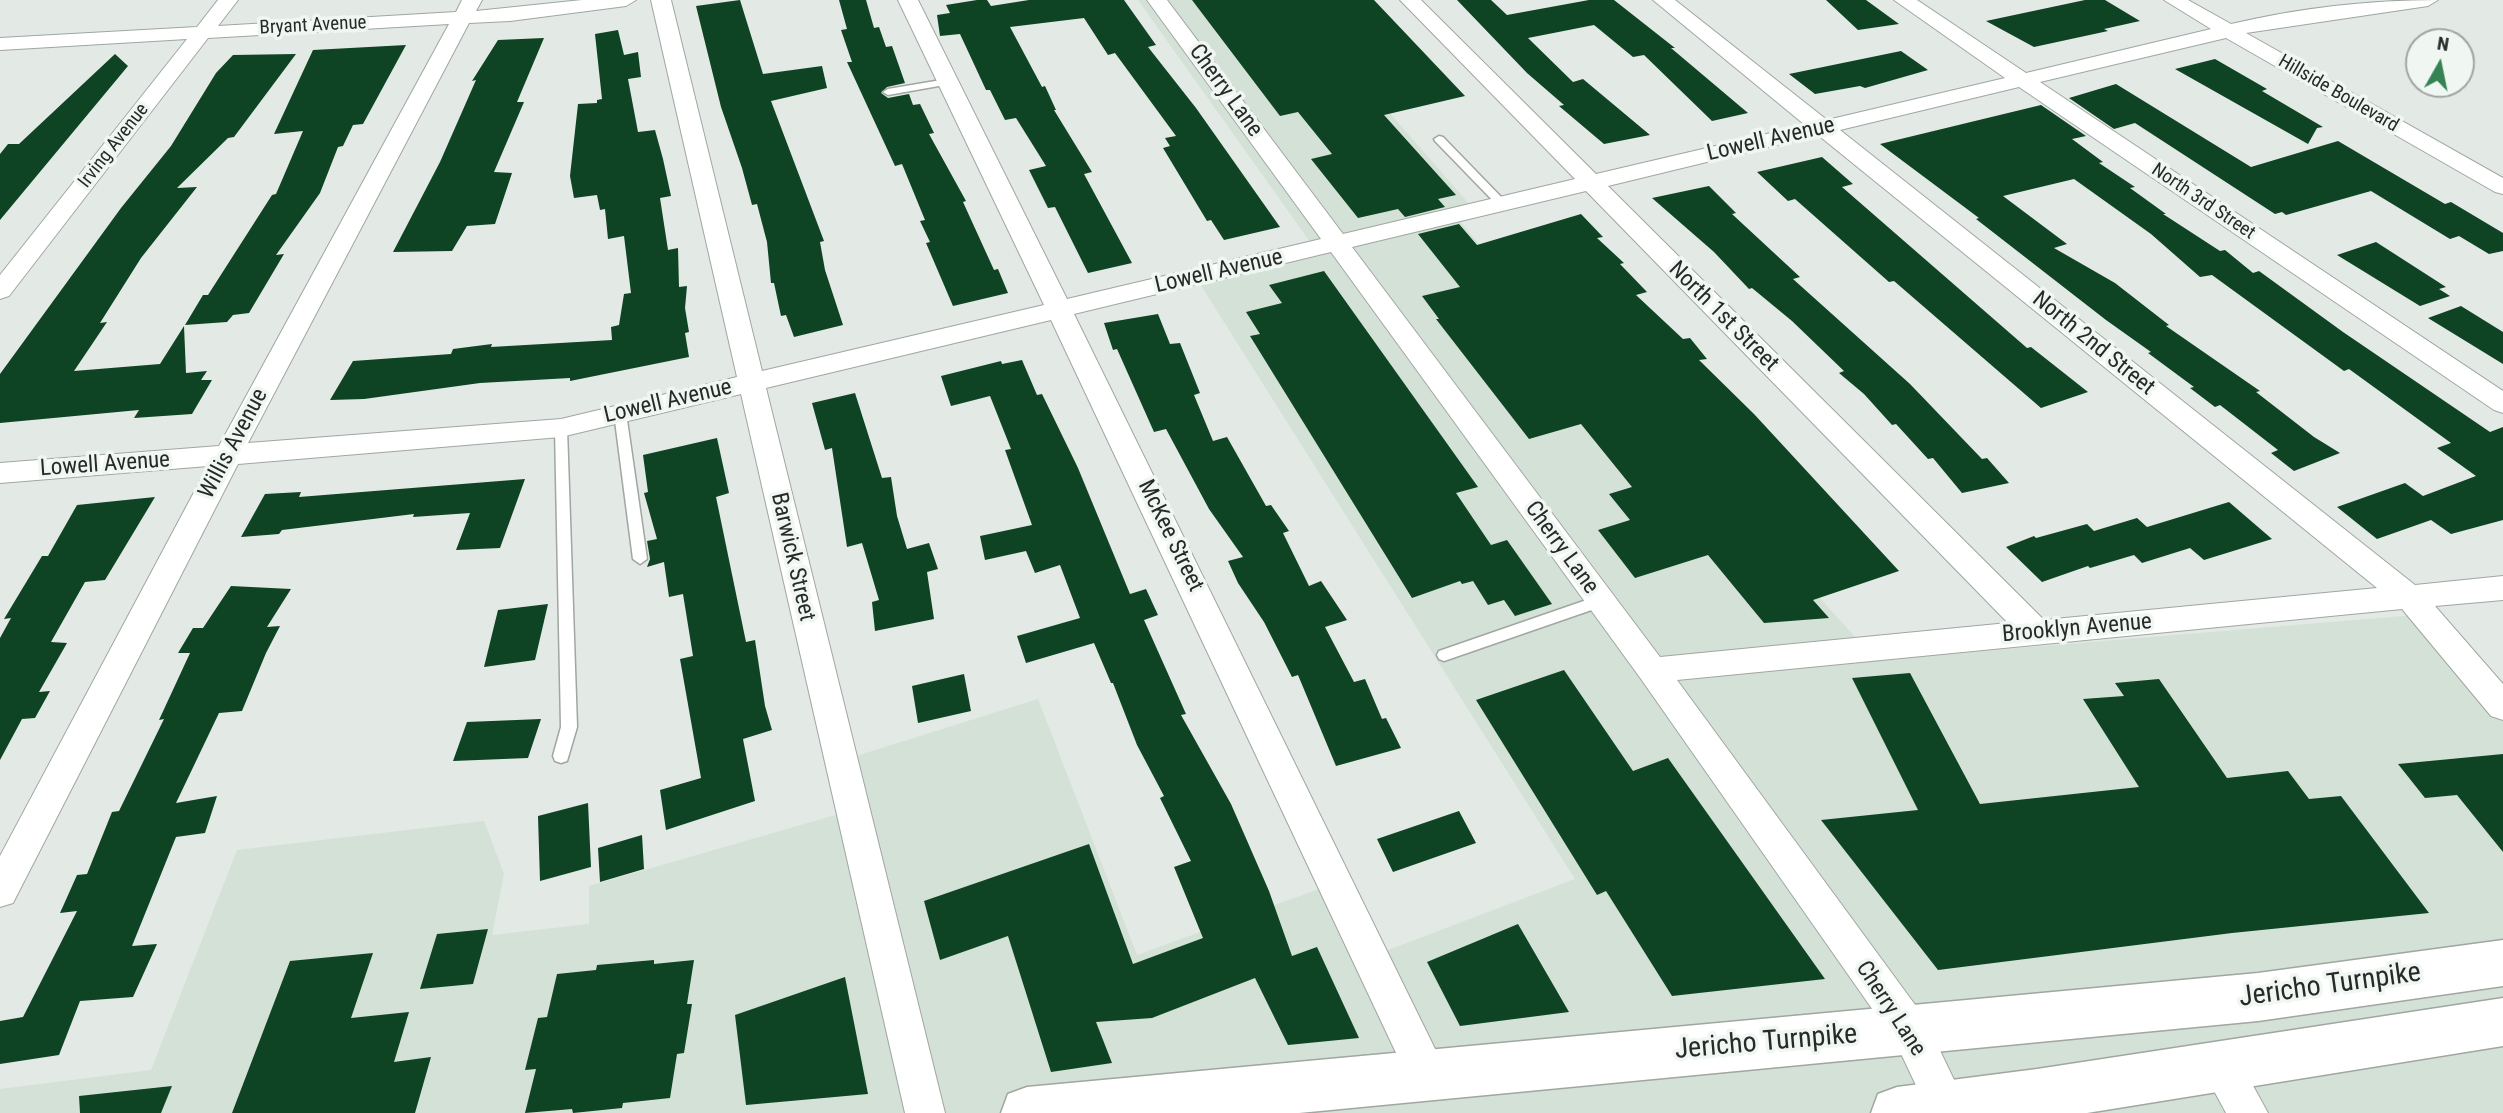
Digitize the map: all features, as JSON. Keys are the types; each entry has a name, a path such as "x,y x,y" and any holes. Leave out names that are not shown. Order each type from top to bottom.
{"main road":[{"name":"Jericho Turnpike","path":"1027,1113 1184,1106 1427,1075 2258,997 2503,963"},
{"path":"1922,1110 2036,1095 2503,1022"}],"street":[{"name":"Irving Avenue","path":"0,291 228,0"},
{"name":"Bryant Avenue","path":"0,44 202,32 467,9 570,9 625,0"},
{"name":"Barwick Street","path":"662,0 925,1113"},
{"name":"McKee Street","path":"908,0 1156,508 1427,1075"},
{"name":"Cherry Lane","path":"1157,0 1601,601 1910,1030 1922,1110"},
{"name":"North 1st Street","path":"1410,0 2037,632"},
{"name":"North 2nd Street","path":"1663,0 2409,597 2503,708"},
{"name":"North 3rd Street","path":"1904,0 2503,404"},
{"name":"Hillside Boulevard","path":"2174,0 2503,187"},
{"name":"Lowell Avenue","path":"0,473 561,428 2266,22 2428,0"},
{"name":"Willis Avenue","path":"0,891 228,455 467,9"},
{"name":"Brooklyn Avenue","path":"1651,670 2503,588"},
{"path":"2220,1065 2248,1113"}],"lane":[{"path":"888,92 947,82"},
{"path":"1439,139 1502,204"},
{"path":"620,413 640,559"},
{"path":"561,428 569,727 561,756"},
{"path":"1444,654 1601,601"}],"shaded area":[{"path":"1138,0 1291,0 1477,213 1458,219 1522,295 1540,290 1876,660 2439,613 2503,682 2503,1113 0,1113 0,1089 151,1070 237,850 484,821 504,874 492,935 589,924 589,886 846,812 834,763 1038,699 1137,955 1330,885 1367,958 1575,879 1200,284 1318,253"}],"building":[{"path":"740,0 763,74 822,66 827,88 771,101 824,241 820,242 825,270 843,325 794,337 786,315 781,316 774,283 771,283 767,242 757,204 752,205 721,107 696,6"},
{"path":"839,0 866,0 874,28 879,27 886,47 892,46 905,83 887,87 881,93 888,98 909,94 913,105 920,104 934,133 929,134 966,201 963,202 994,270 998,269 1008,293 953,306 926,243 930,242 920,221 925,220 902,164 895,166 847,62 852,62 841,30 847,29"},
{"path":"987,0 991,6 1029,0 1124,0 1156,45 1148,47 1196,108 1280,227 1224,240 1211,220 1207,221 1163,148 1170,146 1165,138 1176,136 1115,53 1108,55 1084,18 1010,27 1042,87 1045,86 1054,110 1092,172 1084,174 1132,263 1088,273 1055,207 1048,208 1029,170 1046,166 1016,118 1005,120 990,90 986,90 960,34 940,36 937,15 950,13 946,5"},
{"path":"1192,0 1374,0 1465,96 1384,115 1456,195 1438,199 1445,207 1405,217 1398,209 1358,218 1311,159 1332,154 1298,112 1280,116"},
{"path":"1457,0 1491,0 1507,15 1589,0 1614,0 1675,48 1671,48 1748,113 1712,121 1644,55 1633,57 1594,25 1528,38 1573,82 1583,79 1650,135 1604,144 1559,106 1564,105 1527,73"},
{"path":"1826,0 1866,0 1899,24 1858,30"},
{"path":"2085,0 2105,0 2140,21 2034,47 1986,21"},
{"path":"618,30 624,55 638,52 641,77 628,79 638,132 655,130 663,159 671,196 660,198 668,250 678,248 679,287 687,286 685,308 689,332 685,333 689,357 570,381 570,378 480,383 364,399 330,400 353,361 451,354 453,349 492,344 491,347 612,340 611,327 619,325 624,294 631,293 624,236 608,239 605,209 600,210 597,195 574,198 570,176 578,104 597,103 597,100 602,99 595,34"},
{"path":"544,38 517,102 524,102 494,172 512,173 495,224 467,226 452,251 393,252 440,162 476,80 472,81 498,40"},
{"path":"406,45 363,124 353,125 343,146 338,147 320,193 276,255 284,254 249,313 233,315 227,322 185,325 203,295 208,295 272,195 276,194 303,131 274,134 313,50"},
{"path":"1901,51 1928,70 1865,88 1860,86 1815,94 1789,74"},
{"path":"115,54 128,66 0,220 0,154 8,144 19,144"},
{"path":"296,54 234,137 228,138 177,188 197,187 141,258 100,323 107,322 74,371 160,364 184,326 186,373 207,371 201,380 212,380 192,414 134,418 139,410 0,423 0,374 121,208 171,146 216,73 233,55"},
{"path":"2215,59 2267,89 2262,91 2323,127 2317,128 2308,144 2175,69"},
{"path":"2116,84 2251,167 2338,141 2445,204 2451,202 2503,233 2503,251 2489,254 2459,236 2450,239 2371,191 2286,215 2282,212 2275,214 2135,123 2114,129 2069,98"},
{"path":"2041,105 2086,136 2072,139 2103,162 2099,163 2135,187 2130,188 2166,214 2163,214 2220,251 2225,250 2253,273 2259,271 2490,432 2503,427 2503,520 2451,534 2431,520 2377,539 2337,507 2405,483 2423,496 2476,476 2437,448 2451,443 2349,369 2344,371 2212,275 2200,277 2151,234 2074,179 2003,196 2067,244 2054,248 2115,283 2169,325 2166,326 2260,391 2256,392 2314,437 2340,453 2294,471 2271,453 2278,450 2220,405 2215,407 2190,388 2194,387 2148,353 2151,352 1880,144"},
{"path":"1822,157 1853,184 1842,187 2027,348 2031,347 2088,392 2041,408 1894,281 1889,282 1795,199 1788,201 1757,172"},
{"path":"1709,186 1736,213 1732,214 1800,277 1793,279 1910,384 1982,459 1987,458 2009,483 1962,493 1933,458 1928,459 1896,424 1892,425 1864,394 1839,373 1844,371 1792,321 1752,288 1749,289 1714,252 1652,198"},
{"path":"1581,214 1603,237 1597,238 1624,263 1620,264 1647,292 1636,295 1683,339 1690,338 1707,359 1699,360 1754,414 1899,571 1813,600 1829,618 1764,623 1708,555 1635,578 1598,530 1630,520 1609,494 1632,487 1581,424 1529,439 1436,319 1439,319 1422,296 1460,287 1418,234 1459,224 1477,245"},
{"path":"2376,242 2446,287 2439,289 2450,296 2420,306 2337,255"},
{"path":"1324,271 1478,487 1456,493 1491,545 1507,540 1552,604 1515,616 1504,600 1488,605 1473,581 1462,584 1460,581 1412,598 1250,336 1260,334 1246,312 1282,303 1269,285"},
{"path":"2461,306 2503,332 2503,364 2428,318"},
{"path":"1158,314 1170,344 1180,343 1200,393 1194,395 1213,441 1227,437 1266,506 1271,505 1289,531 1283,533 1309,586 1321,581 1347,620 1325,627 1354,682 1365,679 1382,719 1386,718 1401,748 1336,766 1298,675 1292,677 1228,561 1243,557 1209,509 1166,429 1154,432 1117,349 1113,350 1104,323"},
{"path":"1022,360 1037,395 1042,394 1078,468 1130,594 1146,589 1158,615 1144,620 1186,714 1181,715 1231,804 1269,891 1292,956 1317,947 1359,1038 1288,1045 1255,978 1152,1018 1096,1022 1112,1063 1051,1072 1008,936 940,960 924,901 1089,844 1133,964 1203,938 1174,867 1191,861 1160,798 1164,796 1137,745 1094,643 1026,663 1017,636 1080,618 1060,565 1035,573 1026,551 985,560 980,536 1032,525 1005,450 1011,449 990,396 951,406 941,376 1001,361 1002,364"},
{"path":"855,393 882,478 891,477 897,516 907,549 929,543 938,569 927,572 934,619 875,631 872,602 879,600 862,543 847,547 832,448 825,450 812,403"},
{"path":"717,438 729,493 716,497 746,642 755,640 765,706 772,730 743,739 755,801 666,830 660,790 701,778 680,659 693,656 683,594 669,597 664,562 647,567 650,559 647,541 657,539 644,493 648,492 643,455"},
{"path":"525,479 500,548 456,550 470,513 413,517 414,514 241,537 265,494 301,492 299,497"},
{"path":"155,497 105,580 85,582 51,642 67,643 39,692 50,691 35,718 22,719 0,760 0,638 11,618 4,619 42,556 48,556 77,505"},
{"path":"2229,502 2272,539 2204,560 2190,548 2142,563 2134,555 2090,568 2088,566 2042,582 2006,547 2034,536 2036,538 2087,524 2094,531 2137,518 2147,527"},
{"path":"231,586 291,589 267,627 280,626 242,711 219,713 176,803 217,796 205,833 176,837 132,946 157,944 133,997 80,1001 59,1055 0,1064 0,1021 23,1017 77,911 60,913 77,875 87,874 112,812 119,811 164,719 159,720 190,653 178,653 193,628 203,628"},
{"path":"548,604 535,660 484,667 498,610"},
{"path":"1564,670 1633,771 1668,758 1825,979 1672,996 1606,891 1597,895 1476,700"},
{"path":"1910,673 1980,804 2139,787 2083,699 2124,696 2115,683 2159,679 2227,778 2288,771 2309,799 2341,796 2429,913 2232,933 1938,970 1821,820 1918,810 1852,678"},
{"path":"964,674 971,711 918,723 912,686"},
{"path":"541,719 528,758 453,761 467,722"},
{"path":"2503,754 2503,852 2457,795 2425,798 2398,764"},
{"path":"588,803 591,867 540,881 538,816"},
{"path":"1459,811 1476,843 1393,872 1377,839"},
{"path":"642,835 644,869 600,882 598,848"},
{"path":"1518,924 1569,1012 1460,1026 1427,962"},
{"path":"488,929 473,984 420,989 437,934"},
{"path":"373,953 351,1018 409,1012 394,1062 431,1057 415,1113 232,1113 290,961"},
{"path":"654,960 654,964 694,960 687,1004 692,1004 684,1053 677,1054 670,1098 623,1103 622,1108 573,1113 572,1109 525,1113 536,1069 525,1070 538,1018 547,1017 557,974 596,970 597,965"},
{"path":"845,977 868,1094 746,1105 735,1015"},
{"path":"172,1086 161,1113 80,1113 79,1096"}]}
